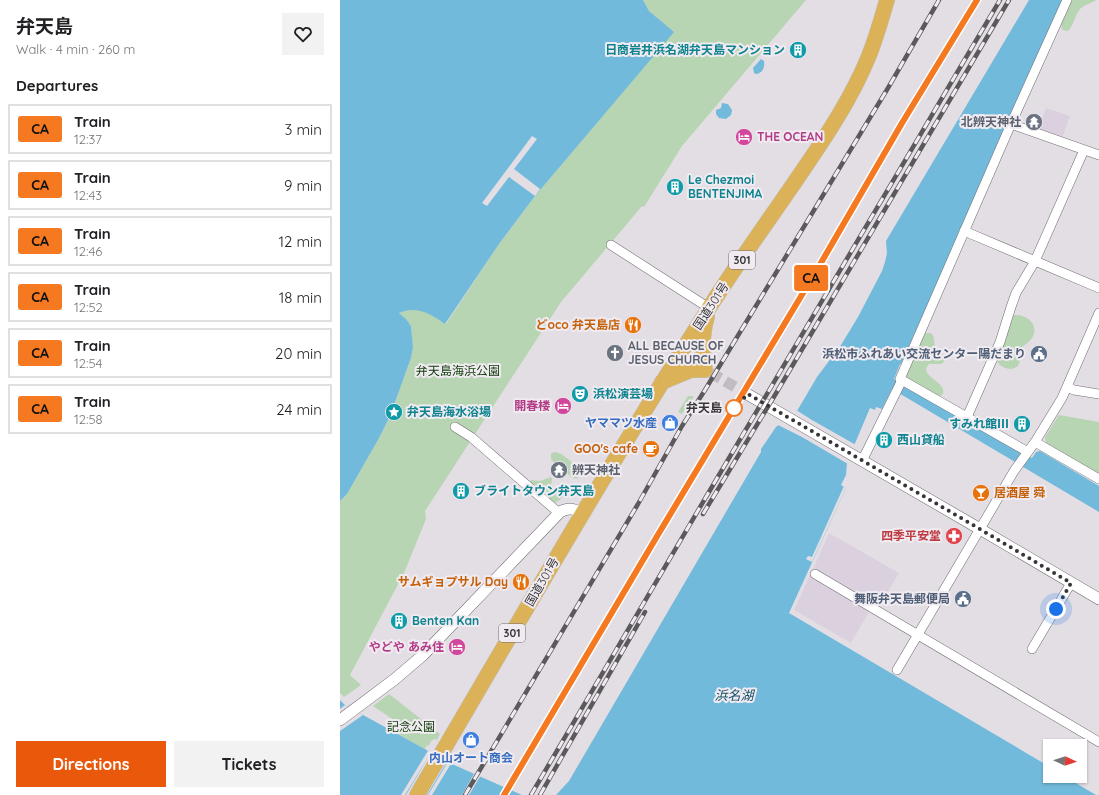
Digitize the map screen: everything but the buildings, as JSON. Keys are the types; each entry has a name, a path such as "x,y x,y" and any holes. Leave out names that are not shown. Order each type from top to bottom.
{"highway":[{"name":"国道301号","path":"417,795 582,513 662,382 709,308 815,152 844,105 870,54 887,0"},
{"path":"662,382 691,370 708,372 702,352 705,324 709,308"}],"street":[{"path":"858,458 896,392 901,381 900,379 964,231 1067,0"},
{"path":"1011,124 1099,155"},
{"path":"967,417 1000,342 1010,307 1016,293 1035,261 1084,150"},
{"path":"964,231 1099,288"},
{"path":"611,245 709,308"},
{"path":"897,670 1018,465 1035,442 1062,398 1099,313"},
{"path":"901,381 967,417 1027,453"},
{"path":"1067,387 1074,390 1099,394"},
{"path":"748,394 980,528 1099,599"},
{"path":"455,427 471,437 559,513"},
{"path":"1035,442 1099,479"},
{"path":"340,720 395,679 423,655 559,513 568,508 576,509 582,513"},
{"path":"815,574 1099,742"},
{"path":"1032,649 1071,583"}],"shaded area":[{"path":"1046,108 1070,116 1062,139 1038,130"},
{"path":"829,533 899,573 878,608 813,569"},
{"path":"810,575 870,610 851,643 794,610"}],"green space":[{"name":"弁天島海浜公園","path":"643,0 806,0 682,146 644,207 642,206 561,302 425,511 426,519 404,573 350,675 361,685 344,697 340,693 340,501 347,494 390,416 411,358 413,347 411,326 399,313 413,310 424,311 446,324 499,244 535,196 673,32 649,11"},
{"path":"1071,0 1096,0 1081,8 1068,31 1063,30 1061,23 1063,15"},
{"path":"1015,315 1028,318 1033,325 1034,333 1031,340 1018,351 1020,360 1019,364 1017,367 1011,369 1001,366 997,361 997,357 1012,316"},
{"path":"926,333 933,335 935,349 944,357 944,362 941,364 929,364 926,368 929,375 943,389 943,394 940,396 909,380 906,374 922,335"},
{"path":"688,396 694,396 682,414 678,412"},
{"path":"1059,415 1099,422 1099,474 1046,443 1045,437"},
{"path":"554,452 563,455 576,466 577,468 575,470 578,478 576,479 570,475 551,459 551,454"},
{"path":"551,477 551,486 564,491 561,499 553,503 530,483 531,480 540,481"},
{"name":"記念公園","path":"389,694 440,734 437,740 435,739 431,741 429,746 427,745 425,749 396,733 399,728 398,723 373,706"}],"water":[{"path":"340,0 643,0 649,11 674,32 535,196 499,244 445,324 429,314 418,310 399,313 411,326 413,347 411,358 390,416 347,494 340,501"},
{"name":"浜名湖","path":"1029,0 1063,0 894,379 1032,458 1036,452 1040,451 1099,486 1099,512 892,389 882,409 876,407 875,410 870,408 847,462 846,475 841,485 846,488 789,613 1043,763 1043,783 1076,783 1096,795 556,795 569,781 761,452 761,449 776,427 797,411 817,377 841,345 858,317 882,271 887,253 886,241"},
{"path":"761,59 764,61 764,67 762,71 756,74 754,73 753,68"},
{"path":"722,103 728,104 732,110 731,115 726,119 719,118 716,114 716,110 721,108"},
{"path":"340,700 345,705 452,764 522,795 340,795"}],"pier":[{"path":"532,136 537,139 514,169 540,189 535,196 509,177 487,206 482,203"},
{"path":"796,410 856,445 848,464 778,425 780,421"},
{"path":"844,486 846,488 812,562 806,559 808,556 812,557"},
{"path":"345,705 363,715 340,731 340,709"},
{"path":"429,749 432,751 405,795 401,795"},
{"path":"432,751 448,760 427,795 406,795"},
{"path":"449,760 452,762 432,795 428,795"},
{"path":"475,772 481,775 469,795 462,795"},
{"path":"506,786 512,788 508,795 501,795"}],"tunnel":[{"path":"711,373 747,394"}],"railway":[{"path":"465,795 638,504 682,426 888,88 939,0"},
{"path":"505,795 656,538 818,268 902,123 977,0"},
{"path":"531,795 1000,0"},
{"path":"703,514 1009,0"},
{"path":"540,795 645,612"}],"train":[{"name":"CA","path":"504,795 818,268 902,123 977,0"}],"place":[{"name":"日商岩井浜名湖弁天島マンション","path":"798,50"},
{"name":"北辨天神社","path":"1034,122"},
{"name":"THE OCEAN","path":"744,137"},
{"name":"Le Chezmoi BENTENJIMA","path":"675,187"},
{"name":"どoco 弁天島店","path":"633,325"},
{"name":"ALL BECAUSE OF JESUS CHURCH","path":"615,353"},
{"name":"浜松市ふれあい交流センター陽だまり","path":"1039,354"},
{"name":"浜松演芸場","path":"580,394"},
{"name":"開春楼","path":"563,406"},
{"name":"弁天島","path":"734,408"},
{"name":"弁天島海水浴場","path":"394,412"},
{"name":"ヤママツ水産","path":"670,423"},
{"name":"すみれ館Ⅲ","path":"1022,424"},
{"name":"西山貸船","path":"884,440"},
{"name":"GOO's cafe","path":"651,449"},
{"name":"辨天神社","path":"559,470"},
{"name":"ブライトタウン弁天島","path":"461,491"},
{"name":"居酒屋 舜","path":"981,493"},
{"name":"四季平安堂","path":"954,536"},
{"name":"サムギョプサル Day","path":"521,582"},
{"name":"舞阪弁天島郵便局","path":"963,599"},
{"name":"Benten Kan","path":"399,621"},
{"name":"やどや あみ住","path":"457,647"},
{"name":"内山オート商会","path":"471,740"}],"route":[{"path":"734,408 748,394 1071,583 1056,609"}]}
